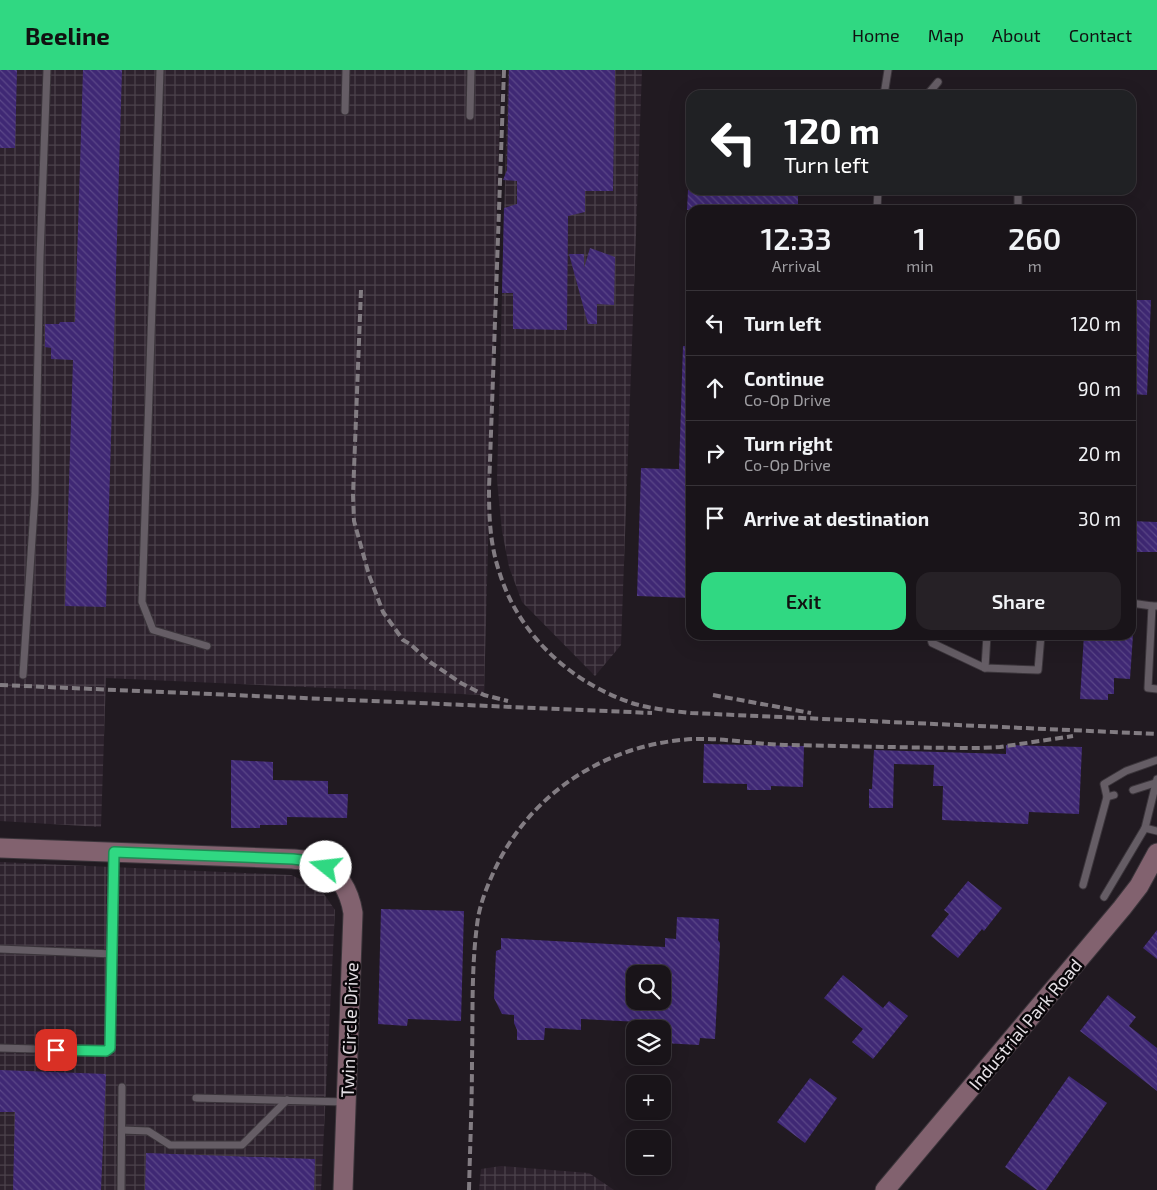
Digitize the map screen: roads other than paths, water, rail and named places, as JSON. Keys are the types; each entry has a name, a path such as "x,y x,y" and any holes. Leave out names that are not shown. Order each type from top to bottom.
{"street":[{"path":"0,848 114,852"},
{"name":"Twin Circle Drive","path":"114,852 293,859 317,862 335,874 344,886 351,899 353,913 343,1190"},
{"name":"Industrial Park Road","path":"885,1190 1122,908 1139,886 1157,853"}],"lane":[{"path":"24,675 35,494 40,257 47,70"},
{"path":"160,70 142,602 153,630 207,646"},
{"path":"345,111 346,70"},
{"path":"470,116 471,70"},
{"path":"885,90 888,70"},
{"path":"931,90 938,82"},
{"path":"1136,604 1155,606 1148,688 1157,689"},
{"path":"931,640 932,643 985,668 1038,670 1041,640"},
{"path":"985,668 987,640"},
{"path":"1083,885 1111,796 1104,784 1126,771 1157,760"},
{"path":"1133,790 1156,781"},
{"path":"1104,897 1145,828 1156,781"},
{"path":"1145,828 1157,831"},
{"path":"0,1048 106,1051 110,1048 114,852"},
{"path":"0,948 112,954"},
{"path":"121,1190 122,1087"},
{"path":"196,1098 347,1102"},
{"path":"122,1130 148,1131 170,1145 242,1145 287,1100"}],"railway":[{"path":"504,70 489,489 490,520 496,561 508,594 519,616 550,654 590,684 612,695 635,704 670,711 1157,734"},
{"path":"361,290 353,495 354,521 369,575 383,612 403,640 430,662 461,683 484,695 508,701"},
{"path":"0,685 652,713"},
{"path":"713,695 811,713"},
{"path":"469,1190 473,971 479,912 492,875 510,843 528,819 548,798 571,780 596,765 623,753 651,745 681,740 720,740 785,745 980,748 1000,747 1073,736"}]}
